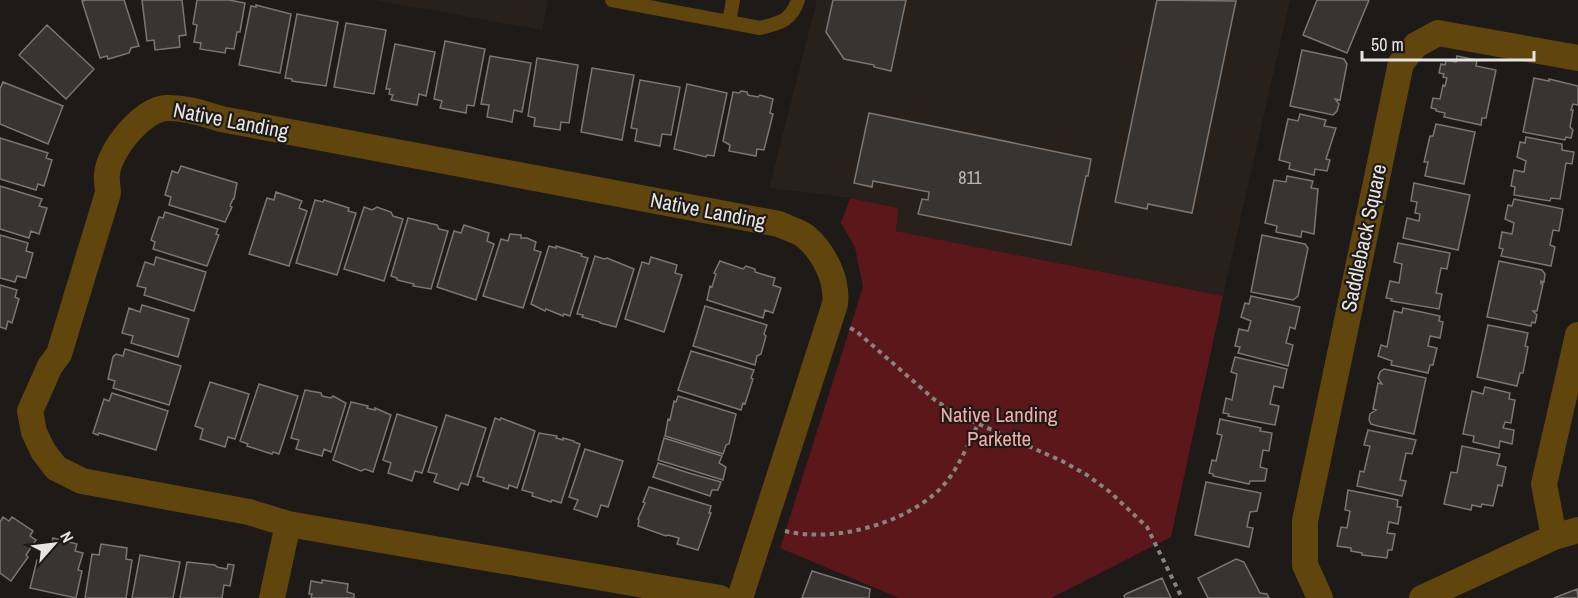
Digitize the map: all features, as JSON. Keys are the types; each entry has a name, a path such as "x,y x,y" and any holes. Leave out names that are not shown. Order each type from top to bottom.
{"street":[{"name":"Saddleback Square","path":"1320,598 1305,565 1305,521 1401,63 1416,45 1438,33 1578,58"},
{"name":"Native Landing","path":"720,598 288,524 249,512 82,481 56,468 43,451 34,432 30,411 50,366 59,354 108,193 106,175 123,139 146,116 158,109 169,108 198,112 233,122 779,224 803,235 821,253 832,274 837,291 830,320 740,598"},
{"path":"1554,537 1544,484 1578,335"},
{"path":"272,598 288,524"},
{"path":"1422,598 1554,537 1578,530"}],"lane":[{"path":"612,0 760,28 781,23 794,12 798,0"},
{"path":"729,22 733,0"}],"path":[{"path":"830,320 856,331 935,400 956,414 1062,461 1087,475 1110,492 1147,526 1182,598"},
{"path":"764,526 791,532 844,534 895,519 940,489 956,469 978,424"}],"shaded area":[{"path":"373,0 548,0 542,30"},
{"path":"817,0 1290,0 1223,296 896,231 898,208 850,198 769,188"}],"green space":[{"name":"Native Landing Parkette","path":"850,198 898,208 896,231 1223,296 1171,537 1051,598 899,598 780,548 863,287 855,247 841,223"}],"building":[{"path":"124,0 139,46 131,48 129,53 108,59 107,56 100,58 82,1"},
{"path":"142,0 182,0 186,35 179,36 180,47 155,50 154,40 147,41"},
{"path":"197,0 229,0 245,3 240,32 237,32 234,49 226,48 225,53 200,49 201,43 194,42 197,25 193,24"},
{"path":"833,0 906,0 891,71 844,59 826,32"},
{"path":"1157,0 1236,1 1192,213 1148,204 1147,209 1115,202"},
{"path":"1317,0 1369,0 1347,53 1303,35"},
{"path":"256,5 291,14 280,73 239,65 251,6 256,7"},
{"path":"297,14 338,22 326,86 285,78"},
{"path":"346,23 386,30 374,94 334,87"},
{"path":"47,25 94,69 66,99 19,55"},
{"path":"445,41 485,49 474,106 467,105 466,113 440,108 442,101 434,99"},
{"path":"395,44 435,52 426,96 419,94 417,105 391,100 393,95 389,94 390,89 386,89"},
{"path":"1302,50 1344,59 1347,64 1340,100 1335,99 1339,104 1333,115 1290,106"},
{"path":"490,56 531,63 522,112 514,110 512,122 487,117 489,105 481,104"},
{"path":"1457,56 1477,60 1476,66 1496,70 1486,118 1482,118 1481,125 1444,117 1445,113 1431,108 1433,98 1440,99 1447,78 1443,77 1444,74 1439,73 1441,64 1445,65 1446,60 1456,62"},
{"path":"537,58 578,65 569,123 561,122 560,130 534,126 535,118 528,116"},
{"path":"592,68 634,75 622,140 581,132"},
{"path":"1534,78 1578,86 1578,105 1573,104 1571,110 1573,110 1570,127 1573,130 1571,138 1566,137 1565,140 1523,132"},
{"path":"640,80 680,87 671,135 662,134 660,146 635,141 637,129 631,128"},
{"path":"3,82 63,106 48,144 0,124 0,89"},
{"path":"687,84 727,93 714,156 707,155 706,157 674,149"},
{"path":"733,92 747,92 748,95 758,97 760,95 773,99 770,113 773,114 764,150 757,149 756,156 729,151 730,145 723,141"},
{"path":"869,113 1091,159 1071,245 918,214 922,199 928,200 929,192 873,181 872,187 854,183"},
{"path":"1300,114 1326,120 1324,126 1336,128 1326,159 1330,160 1327,171 1315,169 1314,175 1289,169 1290,163 1279,160 1288,119 1298,121"},
{"path":"1436,124 1475,132 1464,184 1425,176 1428,162 1424,162 1430,136 1433,136"},
{"path":"1526,137 1562,144 1562,150 1574,152 1572,164 1566,163 1560,199 1551,198 1550,201 1514,195 1515,187 1511,186 1514,170 1524,172 1526,161 1517,157 1520,142 1525,143"},
{"path":"0,138 48,153 46,158 52,160 44,186 38,184 36,190 0,179"},
{"path":"181,166 237,183 230,206 232,207 225,222 169,205 171,197 165,195 172,171 178,173"},
{"path":"1287,176 1313,181 1311,188 1318,189 1314,234 1302,231 1301,237 1276,232 1277,226 1265,223 1274,180 1286,182"},
{"path":"1414,183 1470,195 1458,250 1403,238 1407,218 1419,221 1420,214 1415,213 1417,202 1411,201"},
{"path":"0,186 42,199 39,206 47,208 39,234 31,231 29,238 0,229"},
{"path":"276,192 302,201 299,208 307,211 289,266 249,254 267,198 274,200"},
{"path":"1514,199 1563,209 1559,231 1553,230 1550,245 1555,247 1551,266 1501,256 1503,249 1499,248 1502,232 1512,234 1514,223 1505,219 1508,205 1512,206"},
{"path":"315,200 323,202 324,200 349,208 348,211 356,213 337,275 296,263"},
{"path":"364,207 372,210 377,207 403,219 384,281 344,269"},
{"path":"165,212 218,229 216,234 219,235 207,266 153,249 155,242 151,240 159,217 163,218"},
{"path":"408,218 437,225 439,229 448,231 431,289 413,286 414,284 397,280 391,276"},
{"path":"464,225 489,233 487,241 494,244 476,300 437,287 454,231 461,233"},
{"path":"510,234 521,235 521,238 536,242 534,250 541,252 523,308 483,296 501,239 508,241"},
{"path":"0,235 28,243 26,251 33,253 26,278 17,276 15,282 0,278"},
{"path":"1262,235 1305,244 1308,248 1298,296 1293,300 1251,292"},
{"path":"1398,243 1450,253 1447,269 1441,268 1436,293 1442,294 1439,309 1391,301 1392,299 1386,298 1390,281 1399,283 1402,264 1394,262"},
{"path":"549,246 582,254 581,256 588,258 570,316 564,314 563,316 546,309 545,311 531,304"},
{"path":"595,256 607,258 634,269 616,327 577,314"},
{"path":"156,257 206,272 194,311 144,295 146,288 137,286 145,262 154,265"},
{"path":"651,257 677,265 675,273 682,275 664,332 625,319 642,262 649,264"},
{"path":"720,261 743,269 746,266 755,269 755,272 775,278 773,285 781,288 773,313 765,310 763,318 707,300 716,274 714,273"},
{"path":"1499,261 1542,270 1545,274 1544,282 1541,281 1543,284 1537,311 1533,311 1537,315 1535,323 1532,322 1531,326 1487,317"},
{"path":"0,285 17,290 15,297 19,299 12,323 8,321 6,329 0,327"},
{"path":"1251,296 1300,307 1295,329 1290,327 1286,343 1293,345 1288,366 1238,353 1240,347 1235,346 1239,329 1248,331 1251,321 1241,317 1245,303 1249,304"},
{"path":"142,305 189,319 178,357 131,343 133,336 122,333 129,308 140,312"},
{"path":"705,306 767,325 761,354 757,356 755,365 693,346"},
{"path":"1403,308 1440,316 1439,321 1443,322 1440,338 1430,336 1428,346 1437,348 1433,365 1430,365 1428,373 1391,365 1392,361 1378,356 1381,345 1387,347 1394,311 1402,313"},
{"path":"1488,325 1528,333 1523,373 1520,373 1517,386 1477,377"},
{"path":"125,349 181,366 169,405 113,388 115,381 108,379 113,357 116,354 123,356"},
{"path":"691,351 754,370 745,404 743,403 741,410 678,390"},
{"path":"1235,357 1287,369 1283,388 1274,386 1270,404 1279,406 1275,425 1223,413 1226,398 1232,400 1237,374 1231,372"},
{"path":"1384,369 1426,378 1414,434 1371,424 1369,420 1370,414 1376,410 1373,409 1378,383 1382,384 1378,378"},
{"path":"210,382 249,394 235,439 228,437 225,447 200,439 203,429 195,426"},
{"path":"259,384 298,396 279,454 247,446 248,444 240,441"},
{"path":"1485,387 1510,393 1509,399 1515,400 1511,423 1505,422 1503,428 1514,430 1512,444 1500,441 1499,448 1473,442 1474,436 1463,434 1472,391 1483,394"},
{"path":"305,390 321,393 322,396 331,398 333,396 346,403 331,452 324,449 322,456 296,449 299,440 291,438"},
{"path":"112,393 168,411 156,450 93,433 104,399 109,401"},
{"path":"678,396 736,414 729,444 726,445 723,454 665,436 668,419 670,420 674,401 676,402"},
{"path":"351,402 391,415 373,472 365,469 361,471 333,460"},
{"path":"397,414 437,427 422,473 415,471 412,481 388,473 391,463 383,460"},
{"path":"446,415 486,428 468,485 461,483 458,490 434,482 437,474 428,472"},
{"path":"495,418 500,420 501,418 535,431 517,488 509,485 508,489 483,481 484,478 477,476"},
{"path":"1220,419 1261,428 1260,431 1272,433 1269,451 1263,450 1260,467 1267,469 1265,481 1250,481 1249,484 1213,476 1209,473 1212,460 1216,461 1222,435 1217,434"},
{"path":"1368,430 1416,440 1412,454 1406,453 1400,480 1406,481 1402,496 1357,486 1360,471 1364,472 1370,446 1364,445"},
{"path":"539,433 580,444 561,503 532,496 533,493 522,490"},
{"path":"664,438 722,456 719,463 726,467 723,480 658,460"},
{"path":"1462,446 1500,454 1497,465 1506,467 1502,486 1498,485 1493,506 1472,505 1471,510 1444,504 1451,472 1457,473"},
{"path":"585,449 623,461 608,507 601,505 597,517 574,509 578,500 569,497"},
{"path":"658,463 721,482 718,490 712,490 710,496 653,477"},
{"path":"1206,482 1261,493 1257,511 1250,512 1247,527 1253,528 1249,547 1195,535"},
{"path":"649,487 711,506 709,513 711,513 698,550 677,544 679,538 638,526 638,519"},
{"path":"1348,490 1398,500 1397,507 1401,507 1398,524 1389,522 1387,533 1395,534 1392,550 1388,550 1387,558 1362,555 1362,553 1351,551 1351,548 1337,546 1341,527 1347,528 1350,511 1345,510"},
{"path":"3,517 9,521 12,517 33,531 30,536 36,540 26,555 28,557 11,581 0,573 0,522"},
{"path":"53,538 77,544 75,551 83,553 78,570 82,571 76,598 30,588 44,543 51,545"},
{"path":"101,544 127,548 126,559 132,560 126,598 85,598 92,554 99,555"},
{"path":"140,555 180,562 173,598 132,598"},
{"path":"1236,559 1244,562 1260,593 1267,594 1269,598 1208,598 1198,578"},
{"path":"187,562 215,565 227,569 228,564 234,565 230,586 224,585 222,598 180,598"},
{"path":"812,571 870,589 869,598 802,598"},
{"path":"1162,578 1171,598 1125,598 1126,594"},
{"path":"322,580 348,584 347,592 354,594 354,598 311,598 312,594 309,594 311,581 322,583"},
{"path":"1577,589 1578,598 1554,598"}]}
